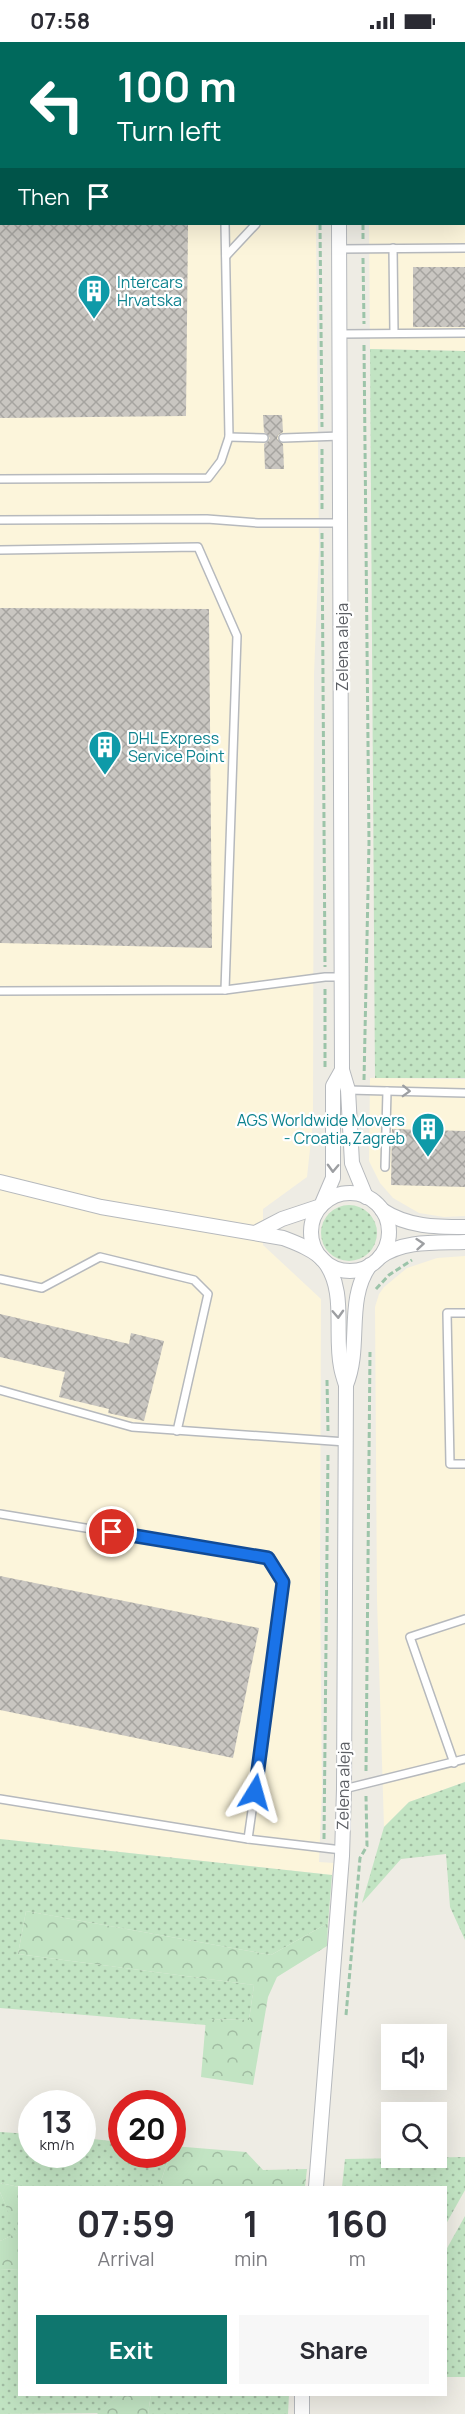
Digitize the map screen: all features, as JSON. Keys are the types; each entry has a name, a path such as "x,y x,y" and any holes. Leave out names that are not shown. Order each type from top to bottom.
{"street":[{"name":"Zelena aleja","path":"339,225 342,1070 348,1090 352,1163 366,1197 397,1220 414,1225 465,1227"},
{"name":"Zelena aleja","path":"316,2186 342,1853 346,1385 340,1365 338,1300 334,1283 316,1251 311,1233 312,1223 333,1178 333,1086 342,1070"},
{"path":"0,1182 101,1208 283,1238 301,1246 331,1265 350,1271 374,1262 395,1248 415,1244 465,1242"},
{"path":"257,1232 282,1219 321,1206 328,1200 346,1193 366,1197"},
{"name":"Zelena aleja","path":"346,1385 353,1369 356,1300 359,1283 384,1250 388,1234 387,1220 382,1210"},
{"path":"302,2396 302,2414"}],"lane":[{"path":"0,479 208,478 221,461 229,437 225,225"},
{"path":"226,256 255,225"},
{"path":"393,248 394,333"},
{"path":"339,249 465,248"},
{"path":"340,334 465,333"},
{"path":"283,438 341,436"},
{"path":"229,437 264,438"},
{"path":"0,520 207,519 258,523 341,523"},
{"path":"0,550 198,547 237,636 225,990"},
{"path":"0,991 225,990 325,977 342,978"},
{"path":"348,1090 465,1093"},
{"path":"385,1167 387,1091"},
{"path":"0,1279 42,1288 100,1257 194,1280 202,1286 208,1294 177,1431"},
{"path":"465,1313 447,1313 450,1464 465,1464"},
{"path":"0,1390 132,1427 346,1442"},
{"path":"0,1514 268,1558 283,1582 282,1598 248,1839"},
{"path":"454,1762 410,1637 465,1619"},
{"path":"344,1789 465,1759"},
{"path":"0,1799 248,1839 324,1848 342,1853"}],"path":[{"path":"320,225 325,1077"},
{"path":"363,225 369,843 364,1090"},
{"path":"374,1293 389,1275 416,1258 415,1244"},
{"path":"352,1940 360,1858 367,1846 370,1347"},
{"path":"324,1848 327,1373"},
{"path":"342,1853 360,1858"}],"shaded area":[{"path":"0,225 316,225 319,549 314,674 313,1121 307,1177 263,1209 263,1245 321,1299 322,1790 319,1862 334,1863 332,1875 0,1839"},
{"path":"369,225 465,225 465,351 370,349"},
{"path":"370,1078 465,1079 465,1216 444,1217 419,1213 393,1198 380,1183 369,1161"},
{"path":"465,1256 465,1782 409,1802 384,1827 377,1600 375,1307 384,1287 407,1268 437,1258"}],"green space":[{"path":"370,349 465,351 465,1078 375,1078"},
{"path":"349,1205 360,1207 369,1213 375,1222 377,1233 375,1244 369,1253 360,1259 349,1261 338,1259 329,1253 323,1244 321,1233 323,1222 329,1213 338,1207"},
{"path":"465,1782 465,1940 450,1907 446,1854 401,1859 362,1903 384,1827 409,1802"},
{"path":"0,1839 332,1875 328,1923 271,1955 26,1911 18,1954 254,1985 249,2020 207,2019 206,2025 0,2008"},
{"path":"26,1911 271,1955 328,1923 327,1946 277,1977 268,1997 253,2085 201,2077 206,2019 249,2020 254,1985 18,1954"},
{"path":"0,2132 18,2133 18,2168 96,2168 96,2139 108,2141 108,2168 165,2168 159,2186 18,2187 0,2183"},
{"path":"186,2147 246,2152 263,2170 307,2169 305,2186 159,2186 165,2168 186,2168"},
{"path":"447,2157 465,2157 465,2190 447,2222 447,2186 342,2186 345,2159 381,2158 381,2168 447,2168"},
{"path":"0,2183 18,2187 18,2270 0,2269 0,2241 17,2233 0,2192"},
{"path":"0,2192 18,2233 0,2241"},
{"path":"465,2216 465,2377 447,2377 447,2248"},
{"path":"0,2269 18,2270 18,2396 117,2396 99,2413 0,2414"},
{"path":"117,2396 151,2396 148,2414 97,2414"},
{"path":"151,2396 289,2396 288,2414 148,2414"}],"building":[{"name":"Intercars Hrvatska","path":"0,225 188,225 186,416 0,418"},
{"path":"413,267 465,267 465,327 413,327"},
{"path":"263,415 282,415 283,432 278,435 277,439 283,444 284,469 265,469 264,444 270,438 264,432"},
{"name":"DHL Express Service Point","path":"0,608 209,609 212,948 0,943"},
{"name":"AGS Worldwide Movers - Croatia,Zagreb","path":"392,1129 465,1131 465,1187 391,1185"},
{"path":"0,1314 129,1344 131,1333 164,1341 144,1421 108,1413 109,1409 59,1397 65,1372 0,1357"},
{"path":"0,1576 259,1628 233,1758 0,1710"}],"place":[{"name":"Intercars Hrvatska","path":"94,320"},
{"name":"DHL Express Service Point","path":"105,776"},
{"name":"AGS Worldwide Movers - Croatia,Zagreb","path":"428,1158"}],"route":[{"path":"112,1532 268,1558 283,1582 255,1792"}]}
